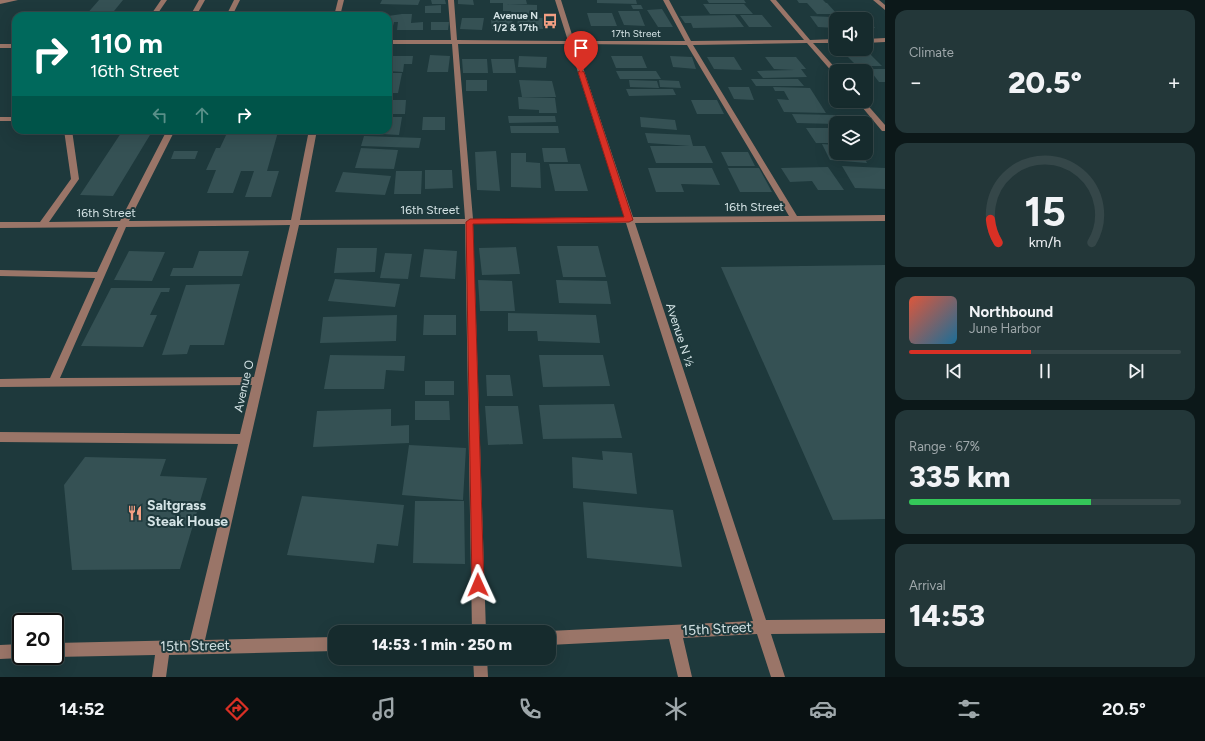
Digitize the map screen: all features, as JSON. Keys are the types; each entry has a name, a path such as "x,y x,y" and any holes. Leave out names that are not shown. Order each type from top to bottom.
{"street":[{"path":"0,2 15,0"},
{"path":"156,12 164,0"},
{"path":"195,12 202,0"},
{"path":"231,12 237,0"},
{"path":"338,12 341,0"},
{"path":"451,0 453,42 470,222 479,625"},
{"name":"Avenue N ½","path":"558,0 778,677"},
{"path":"666,0 689,43 795,218"},
{"path":"773,0 829,65"},
{"path":"876,0 885,8"},
{"path":"873,41 885,40"},
{"name":"17th Street","path":"392,42 689,43 829,41"},
{"path":"0,46 12,46"},
{"path":"866,108 885,129"},
{"path":"0,119 12,119"},
{"path":"42,225 75,179 69,134"},
{"path":"53,383 123,224 169,134"},
{"name":"Avenue O","path":"196,646 295,223 312,134"},
{"name":"16th Street","path":"0,225 885,218"},
{"path":"0,273 101,275"},
{"path":"0,383 258,381"},
{"path":"0,437 245,439"},
{"name":"15th Street","path":"556,638 763,627 885,626"},
{"path":"674,631 685,677"},
{"name":"15th Street","path":"64,650 328,644"},
{"path":"159,677 163,647"},
{"path":"0,652 12,652"},
{"path":"480,665 481,677"}],"building":[{"path":"99,0 123,0 113,12 88,12"},
{"path":"382,0 420,0 418,5 380,4"},
{"path":"431,0 445,0 446,4 432,4"},
{"path":"458,0 473,0 474,5 458,4"},
{"path":"490,0 526,0 527,4 506,4 537,5 537,15 512,14 511,11 503,11 503,3 490,3"},
{"path":"597,0 636,0 637,4 597,3"},
{"path":"707,0 744,0 746,3 709,3"},
{"path":"797,0 823,0 826,3 799,3"},
{"path":"807,3 827,3 835,12 829,12 829,14 817,14"},
{"path":"703,4 744,4 753,14 710,14"},
{"path":"441,5 441,13 425,13 425,6"},
{"path":"631,5 641,5 643,9 633,9"},
{"path":"662,9 673,27 658,27 647,10"},
{"path":"618,11 639,11 645,26 624,25"},
{"path":"587,13 612,13 617,26 591,26"},
{"path":"412,14 411,23 423,22 423,30 397,30 398,22 394,22 392,30 392,15"},
{"path":"735,15 744,27 693,28 691,23 685,23 680,16"},
{"path":"740,15 762,15 772,27 749,27"},
{"path":"810,16 829,17 829,28 818,27"},
{"path":"518,17 543,18 543,29 517,28"},
{"path":"462,18 484,18 482,30 460,29"},
{"path":"491,20 512,20 514,29 492,29"},
{"path":"431,22 449,22 448,30 431,30"},
{"path":"430,55 450,56 448,72 427,72"},
{"path":"392,56 413,56 412,64 404,64 403,72 392,71"},
{"path":"519,56 547,57 546,68 518,67"},
{"path":"611,56 642,56 647,68 616,68"},
{"path":"670,56 692,57 696,69 673,67"},
{"path":"847,56 872,56 882,66 873,66 873,64 855,64"},
{"path":"707,57 734,57 742,70 714,69"},
{"path":"765,57 796,57 806,69 801,69 807,77 763,78 757,71 795,70 774,69"},
{"path":"462,59 487,59 488,73 463,73"},
{"path":"491,59 514,59 516,73 493,73"},
{"path":"873,69 885,69 885,82 879,82 873,74"},
{"path":"616,71 656,71 661,79 620,79"},
{"path":"392,73 402,73 398,93 392,93"},
{"path":"751,79 798,79 804,86 756,86"},
{"path":"466,80 487,80 487,91 466,91"},
{"path":"519,80 552,81 556,97 522,97"},
{"path":"629,80 657,81 659,88 630,87"},
{"path":"659,80 679,81 681,88 660,87"},
{"path":"728,87 749,87 754,100 734,99"},
{"path":"773,87 810,88 826,113 784,112 777,99 789,100 784,91 775,91"},
{"path":"626,89 673,89 676,95 629,96"},
{"path":"518,97 555,98 557,113 539,113 539,110 519,109"},
{"path":"392,100 406,100 405,114 392,114"},
{"path":"691,100 717,100 724,114 697,114"},
{"path":"792,114 836,116 829,116 829,124 797,123"},
{"path":"508,116 555,116 556,122 509,123"},
{"path":"392,117 402,117 399,135 380,134 392,134"},
{"path":"423,117 445,117 445,130 422,130"},
{"path":"640,117 675,120 677,130 641,127"},
{"path":"510,126 558,126 559,133 511,133"},
{"path":"806,128 829,128 829,143 816,143"},
{"path":"645,133 690,135 693,146 705,146 713,163 656,163 650,146 690,146 648,143"},
{"path":"120,134 151,134 113,196 80,195"},
{"path":"227,134 277,134 267,171 279,171 271,197 245,197 254,171 241,171 233,193 207,193 216,170 206,170 216,148 220,148"},
{"path":"364,136 421,138 419,148 361,146"},
{"path":"822,144 829,144 829,158"},
{"path":"361,148 398,150 394,169 355,168"},
{"path":"542,148 565,148 568,162 544,162"},
{"path":"174,151 198,151 195,159 171,159"},
{"path":"496,151 500,191 477,190 475,152"},
{"path":"721,152 748,152 755,166 728,166"},
{"path":"511,153 526,153 526,162 540,163 541,188 511,187"},
{"path":"830,160 866,160 867,163"},
{"path":"549,164 580,164 588,191 555,191"},
{"path":"842,166 885,168 885,189 855,188"},
{"path":"828,167 844,190 818,190 812,181 790,182 781,168"},
{"path":"648,168 712,168 720,185 681,184 684,192 656,192"},
{"path":"728,168 759,168 772,192 740,192"},
{"path":"425,170 452,170 453,188 425,189"},
{"path":"396,171 422,171 421,194 394,194"},
{"path":"343,172 391,176 385,195 335,192"},
{"path":"557,246 598,246 606,277 563,277"},
{"path":"516,247 520,274 482,275 479,248"},
{"path":"337,248 377,248 375,272 334,273"},
{"path":"424,249 457,251 455,279 420,277"},
{"path":"129,251 165,252 152,281 114,280"},
{"path":"199,251 249,251 242,276 170,276 173,268 193,268"},
{"path":"385,253 412,254 408,279 380,278"},
{"path":"885,265 885,519 833,520 721,267"},
{"path":"335,279 400,284 395,307 328,301"},
{"path":"478,280 512,281 515,311 480,311"},
{"path":"556,280 607,281 611,304 559,303"},
{"path":"240,284 224,345 190,345 187,354 162,355 186,285"},
{"path":"111,288 170,288 169,292 161,292 150,315 157,315 143,347 81,346"},
{"path":"508,313 596,315 600,343 538,341 537,331 508,331"},
{"path":"397,315 396,341 320,343 323,317"},
{"path":"424,315 456,315 456,335 423,335"},
{"path":"330,355 405,356 404,371 386,370 384,389 324,389"},
{"path":"539,355 603,355 610,386 543,387"},
{"path":"486,375 510,375 513,396 487,396"},
{"path":"425,381 454,381 454,395 425,395"},
{"path":"415,401 449,401 450,420 415,420"},
{"path":"614,404 622,438 543,439 539,405"},
{"path":"485,406 518,406 523,444 488,445"},
{"path":"391,409 391,426 409,425 409,443 313,447 317,411"},
{"path":"409,445 466,448 463,500 402,495"},
{"path":"602,451 632,453 637,494 573,488 572,457 603,460"},
{"path":"85,457 166,459 160,476 207,478 180,569 72,570 64,485"},
{"path":"302,496 404,505 398,546 377,544 374,563 287,555"},
{"path":"415,501 464,501 465,564 413,563"},
{"path":"583,502 673,510 682,567 587,558"}],"place":[{"name":"Avenue N 1/2 & 17th","path":"550,21"},
{"name":"Saltgrass Steak House","path":"135,513"}],"route":[{"path":"478,585 470,222 629,220 581,72"}]}
